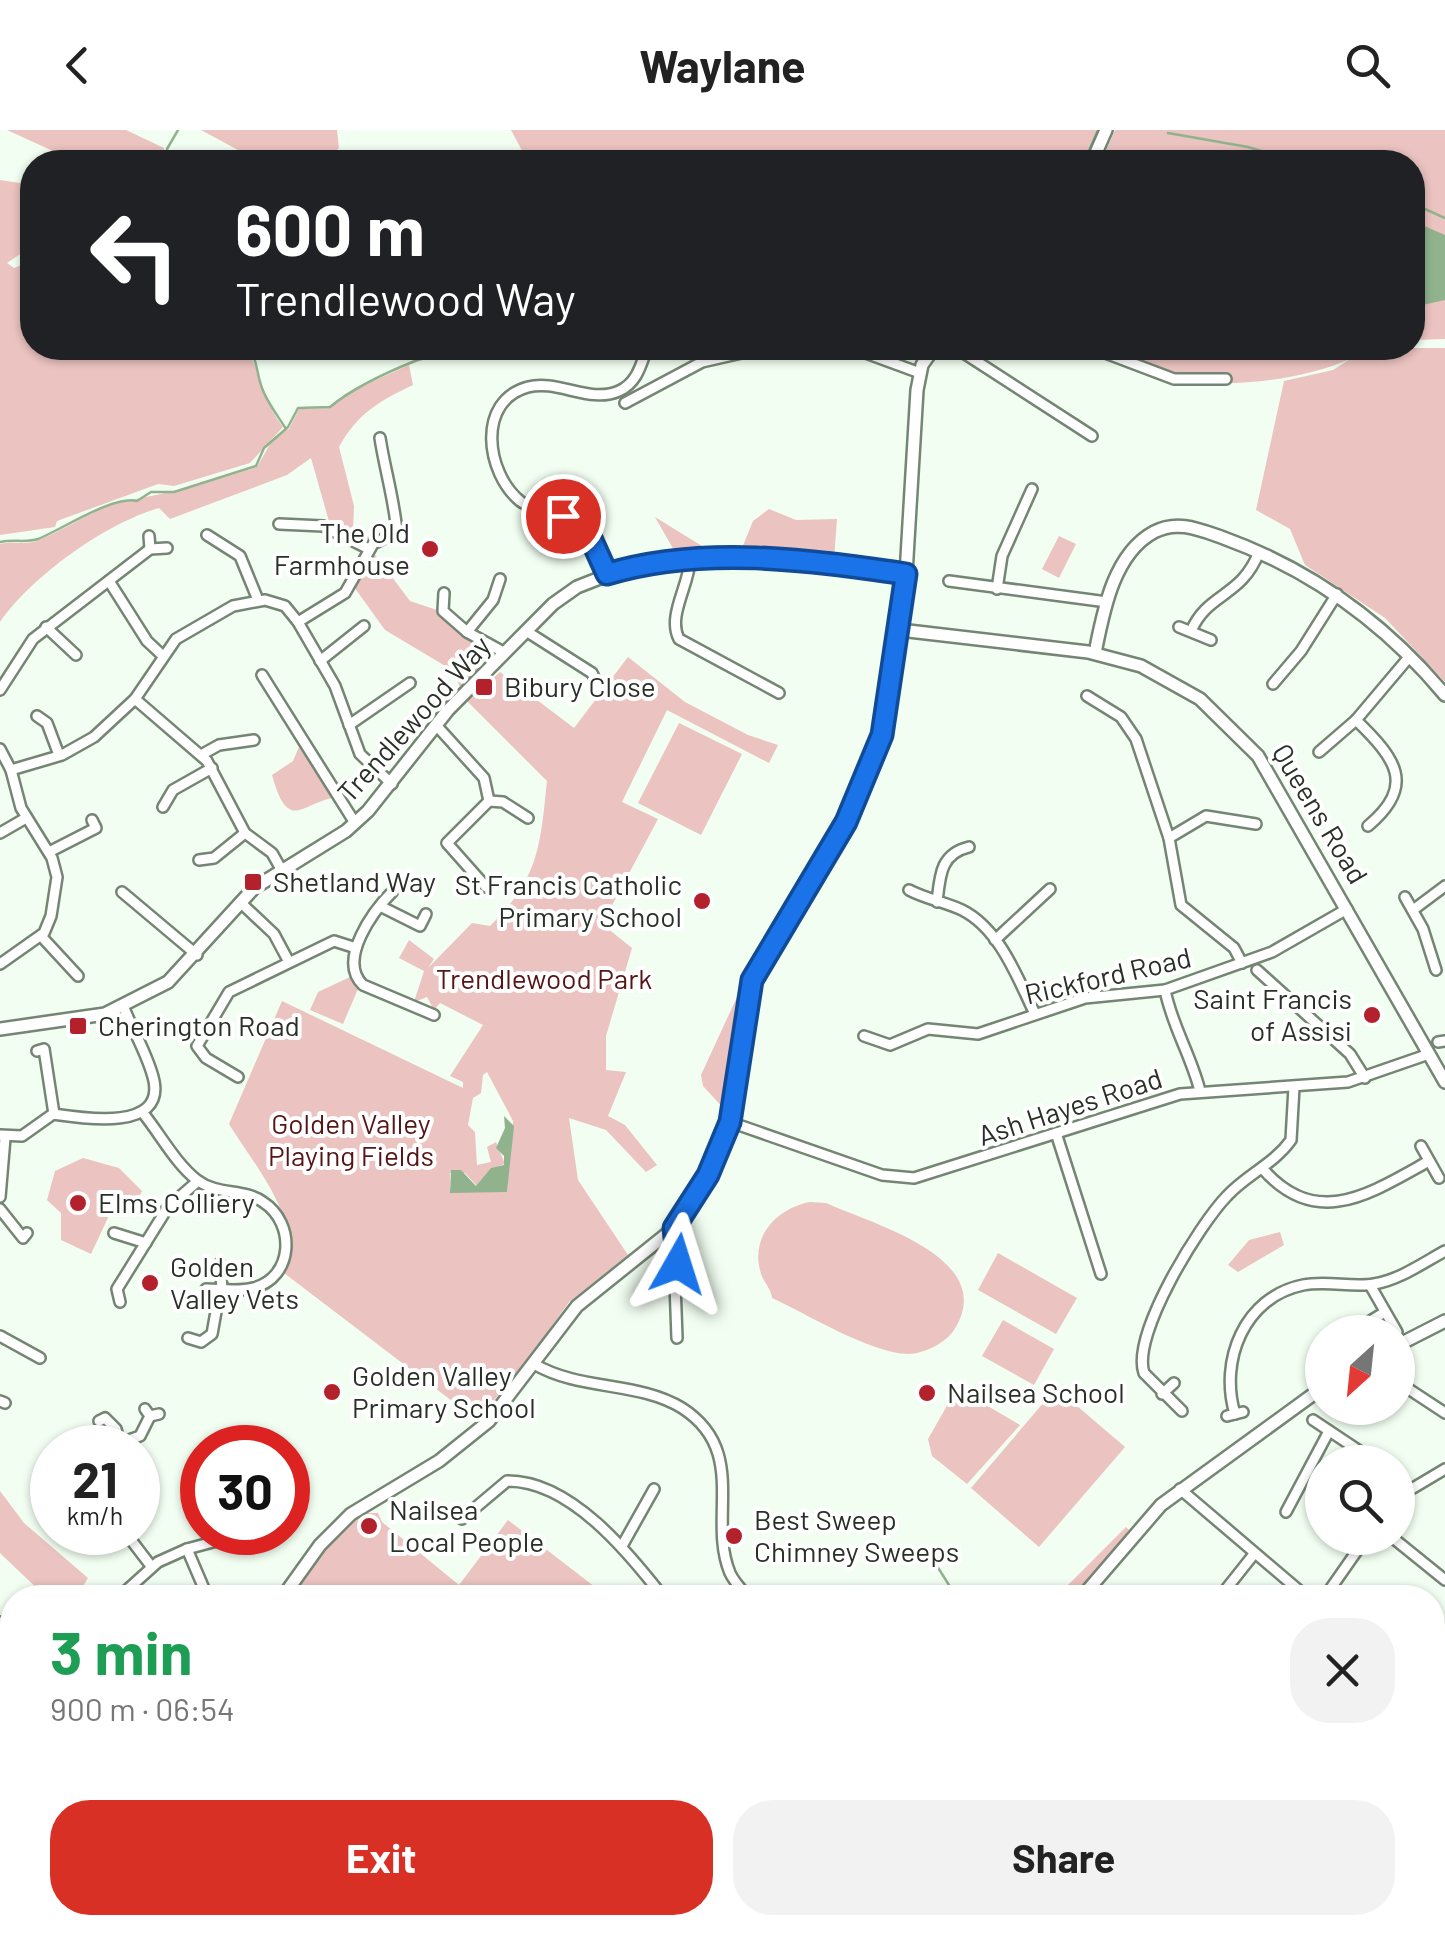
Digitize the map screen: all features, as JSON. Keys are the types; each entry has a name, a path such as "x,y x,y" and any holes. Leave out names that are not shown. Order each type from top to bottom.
{"street":[{"path":"607,574 584,527 528,506 503,488 491,427 507,398 536,386 616,392 634,380 642,360"},
{"path":"625,403 711,360"},
{"path":"886,360 920,372"},
{"path":"291,1585 320,1545 344,1521 467,1440 498,1411 589,1292 674,1228 708,1175 730,1122 752,980 836,840 867,776 889,710 906,574 920,372 927,360"},
{"path":"975,360 1092,436"},
{"path":"1124,360 1174,379 1226,379"},
{"path":"298,622 346,592 369,550 398,530 396,504 387,485 388,468 380,438"},
{"path":"996,589 1001,560 1032,497"},
{"path":"286,520 328,527 369,550"},
{"path":"1096,653 1107,602 1132,553 1148,536 1166,528 1189,526 1259,552 1337,594 1410,656 1445,695"},
{"path":"207,534 240,556 258,600"},
{"path":"148,536 150,550"},
{"path":"0,690 24,651 46,627 150,550 168,548"},
{"path":"1191,632 1203,610 1245,581 1259,552"},
{"path":"690,560 688,586 674,620 680,641 779,693"},
{"name":"Trendlewood Way","path":"0,1028 124,1008 168,982 240,902 281,869 355,823 392,784 436,725 565,594 607,574 656,561 814,561 906,574"},
{"path":"468,632 494,598 500,579"},
{"path":"956,579 996,589 1107,602"},
{"path":"109,581 146,641 162,655"},
{"path":"440,605 444,592"},
{"path":"1280,681 1337,594"},
{"path":"11,770 60,755 101,731 135,699 162,655 198,625 258,600 282,604 298,622 320,660 362,757 392,784"},
{"path":"426,604 440,605 468,632 505,653"},
{"path":"320,660 364,626"},
{"path":"1180,626 1210,640"},
{"path":"46,627 76,654"},
{"name":"Queens Road","path":"900,630 1096,653 1166,678 1200,698 1258,756 1445,1082"},
{"path":"526,631 593,674 600,690"},
{"path":"1319,752 1356,720 1410,656"},
{"path":"262,676 355,823"},
{"path":"349,725 406,688"},
{"path":"1088,696 1102,699 1134,734 1169,838 1181,905 1234,948 1242,963"},
{"path":"135,699 201,755 212,768 245,833 270,851 281,869"},
{"path":"38,716 47,723 60,755"},
{"path":"1356,720 1384,750 1395,771 1397,791 1387,818 1368,826"},
{"path":"436,725 484,778 489,800"},
{"path":"201,755 220,745 254,740"},
{"path":"0,964 41,936 51,916 56,883 49,852 26,818 11,770 2,756"},
{"path":"163,807 165,792 212,768"},
{"path":"489,800 528,818"},
{"path":"486,886 442,846 489,800"},
{"path":"516,810 524,800"},
{"path":"1169,838 1206,816 1251,819"},
{"path":"0,833 26,818"},
{"path":"49,852 96,828 92,820"},
{"path":"205,863 245,833"},
{"path":"954,838 958,850"},
{"path":"937,902 944,864 958,850 969,847"},
{"path":"1413,910 1445,886"},
{"path":"995,940 1043,901 1050,889"},
{"path":"909,890 966,912 995,940 1035,1014"},
{"path":"393,891 356,948 353,962 359,982 425,1006 434,1015"},
{"path":"130,894 197,954"},
{"path":"1405,896 1437,963"},
{"path":"240,902 274,934 289,962"},
{"path":"380,906 420,926"},
{"name":"Rickford Road","path":"866,1040 886,1045 928,1029 978,1034 1085,998 1165,990 1272,952 1347,909"},
{"path":"414,937 426,914"},
{"path":"41,936 79,977"},
{"path":"238,1078 206,1058 197,1039 229,992 336,940 356,948"},
{"path":"1257,970 1350,1054 1365,1078"},
{"path":"1165,990 1172,1023 1186,1045 1200,1091"},
{"path":"0,1197 3,1137 30,1132 54,1114 91,1119 143,1113 151,1102 154,1080 124,1008"},
{"path":"37,1050 44,1050 54,1114"},
{"name":"Ash Hayes Road","path":"730,1122 901,1178 957,1168 1110,1113 1200,1091 1365,1078 1429,1054"},
{"path":"1182,1411 1144,1374 1140,1360 1172,1278 1226,1197 1262,1168 1292,1136 1294,1086"},
{"path":"143,1113 198,1181 223,1193 261,1200 285,1232 284,1258 274,1278 253,1288 206,1288"},
{"path":"1056,1133 1101,1274"},
{"path":"1421,1146 1439,1178"},
{"path":"1262,1168 1290,1192 1341,1203 1363,1198 1429,1161"},
{"path":"120,1302 112,1288 170,1206 198,1181"},
{"path":"0,1209 17,1233 23,1238 27,1234"},
{"path":"674,1228 677,1338"},
{"path":"114,1234 146,1243"},
{"path":"1235,1414 1228,1384 1231,1356 1260,1308 1303,1285 1370,1285 1445,1252"},
{"path":"188,1338 202,1347 217,1325 220,1263"},
{"path":"1370,1285 1387,1315"},
{"path":"1380,1315 1385,1312"},
{"path":"1415,1332 1445,1321"},
{"path":"0,1336 38,1352"},
{"path":"534,1364 579,1384 663,1399 684,1410 703,1428 714,1443 720,1463 729,1570 739,1585"},
{"path":"1162,1394 1174,1383"},
{"path":"1415,1393 1445,1413"},
{"path":"1093,1585 1141,1526 1180,1489 1305,1400"},
{"path":"145,1425 151,1413"},
{"path":"103,1416 108,1425"},
{"path":"1321,1425 1351,1445"},
{"path":"1286,1512 1289,1499 1330,1431"},
{"path":"1415,1485 1445,1469"},
{"path":"462,1519 513,1480 550,1492 622,1546 654,1585"},
{"path":"1180,1489 1292,1585"},
{"path":"622,1546 650,1492"},
{"path":"131,1585 151,1566 180,1552"},
{"path":"1229,1585 1254,1554"},
{"path":"142,1555 151,1566"},
{"path":"190,1555 203,1585"},
{"path":"1333,1585 1354,1555"},
{"path":"1414,1555 1445,1580"}],"green space":[{"path":"7,130 126,130 164,148 164,150 51,150"},
{"path":"201,130 337,130 339,148 337,150 238,150"},
{"path":"511,130 1097,130 1088,150 522,150"},
{"path":"1115,130 1445,130 1445,339 1425,340 1425,150 1106,150"},
{"path":"0,180 20,183 20,254 7,263 14,268 20,266 20,360 252,360 283,427 250,463 174,486 158,484 57,521 55,527 0,535"},
{"path":"1425,348 1445,348 1445,682 1385,618 1305,565 1290,529 1256,510 1284,381 1333,370 1348,360 1425,360"},
{"path":"1110,360 1347,360 1289,377 1218,383 1182,381"},
{"path":"409,365 413,385 370,410 339,447 354,506 353,530 373,539 368,547 330,525 311,458 287,475 170,519 159,508 116,526 50,570 0,622 0,544 32,542 116,503 191,487 257,467 274,437 289,429 299,409 330,408 345,394"},
{"path":"573,476 593,487 565,510 549,507"},
{"path":"769,509 796,520 837,519 834,559 740,553 753,521"},
{"path":"655,517 710,551 714,552 675,552"},
{"path":"1059,536 1076,544 1059,578 1042,569"},
{"path":"373,552 410,601 437,610 454,628 492,647 494,659 460,687 452,670 385,630 354,587"},
{"path":"628,657 685,702 748,735 778,745 769,763 667,710 622,802 658,819 602,924 632,948 606,1036 606,1070 626,1072 608,1116 625,1125 657,1165 646,1172 606,1130 569,1118 578,1180 628,1255 569,1302 524,1365 477,1420 284,1273 289,1254 283,1215 229,1124 282,1001 463,1088 463,1082 450,1076 483,1025 440,1003 434,1010 427,997 414,1002 424,971 399,958 409,940 434,959 428,968 472,923 490,926 506,909 534,860 547,781 467,701 500,672 574,728","holes":["487,1072 513,1121 507,1191 450,1192 450,1173 465,1173 477,1186 491,1169 505,1164 496,1142 487,1147 491,1162 477,1165 475,1132 468,1125 473,1098 481,1093 483,1075"]},
{"path":"679,723 742,754 701,835 638,803"},
{"path":"299,747 332,798 296,811 284,804 272,775 293,761"},
{"path":"350,977 358,989 343,1024 310,1010 318,992"},
{"path":"737,997 741,998 734,1021 726,1111 703,1086 701,1075"},
{"path":"83,1158 119,1168 142,1191 131,1213 113,1207 91,1254 61,1240 61,1213 47,1200 55,1171"},
{"path":"810,1202 826,1203 899,1233 946,1264 960,1283 964,1305 950,1335 920,1352 893,1352 857,1340 772,1298 758,1257 763,1235 787,1210"},
{"path":"1280,1232 1284,1245 1238,1272 1228,1265 1249,1240"},
{"path":"998,1253 1077,1298 1056,1334 978,1290"},
{"path":"1003,1320 1054,1349 1034,1385 982,1356"},
{"path":"957,1388 1020,1425 967,1484 932,1456 928,1439"},
{"path":"1056,1388 1125,1447 1039,1547 971,1488"},
{"path":"0,1491 30,1528 30,1555 61,1555 88,1578 84,1585 33,1585 0,1553"},
{"path":"364,1513 378,1513 382,1522 459,1585 299,1585 322,1553"},
{"path":"508,1520 592,1585 459,1585"},
{"path":"1126,1527 1130,1531 1084,1585 1068,1585"}],"shaded area":[{"path":"1425,226 1445,235 1445,300 1425,304"},
{"path":"504,1116 514,1126 507,1192 450,1193 451,1170 461,1170 476,1186 491,1168 504,1165 504,1156 496,1148 505,1128"}],"waterway":[{"path":"167,150 178,130"},
{"path":"1089,150 1098,130"},
{"path":"1168,133 1258,150"},
{"path":"1425,209 1445,218"},
{"path":"254,360 264,392 286,429"},
{"path":"0,542 38,539 115,503 137,501 151,492 174,492 256,466 264,448 288,427 298,408 330,407 360,387 418,360"},
{"path":"937,1566 949,1585"}],"place":[{"name":"The Old Farmhouse","path":"430,549"},
{"name":"Bibury Close","path":"484,687"},
{"name":"Shetland Way","path":"253,882"},
{"name":"St Francis Catholic Primary School","path":"702,901"},
{"name":"Saint Francis of Assisi","path":"1372,1015"},
{"name":"Cherington Road","path":"78,1026"},
{"name":"Elms Colliery","path":"78,1203"},
{"name":"Golden Valley Vets","path":"150,1283"},
{"name":"Golden Valley Primary School","path":"332,1392"},
{"name":"Nailsea School","path":"927,1393"},
{"name":"Nailsea Local People","path":"369,1526"},
{"name":"Best Sweep Chimney Sweeps","path":"734,1536"}],"route":[{"path":"563,516 588,532 607,574 656,561 780,559 906,574 889,710 882,735 846,822 752,980 742,1024 730,1122 708,1175 674,1228 678,1264"}],"park label":[{"name":"Trendlewood Park","path":"544,979"},
{"name":"Golden Valley Playing Fields","path":"351,1140"}]}
